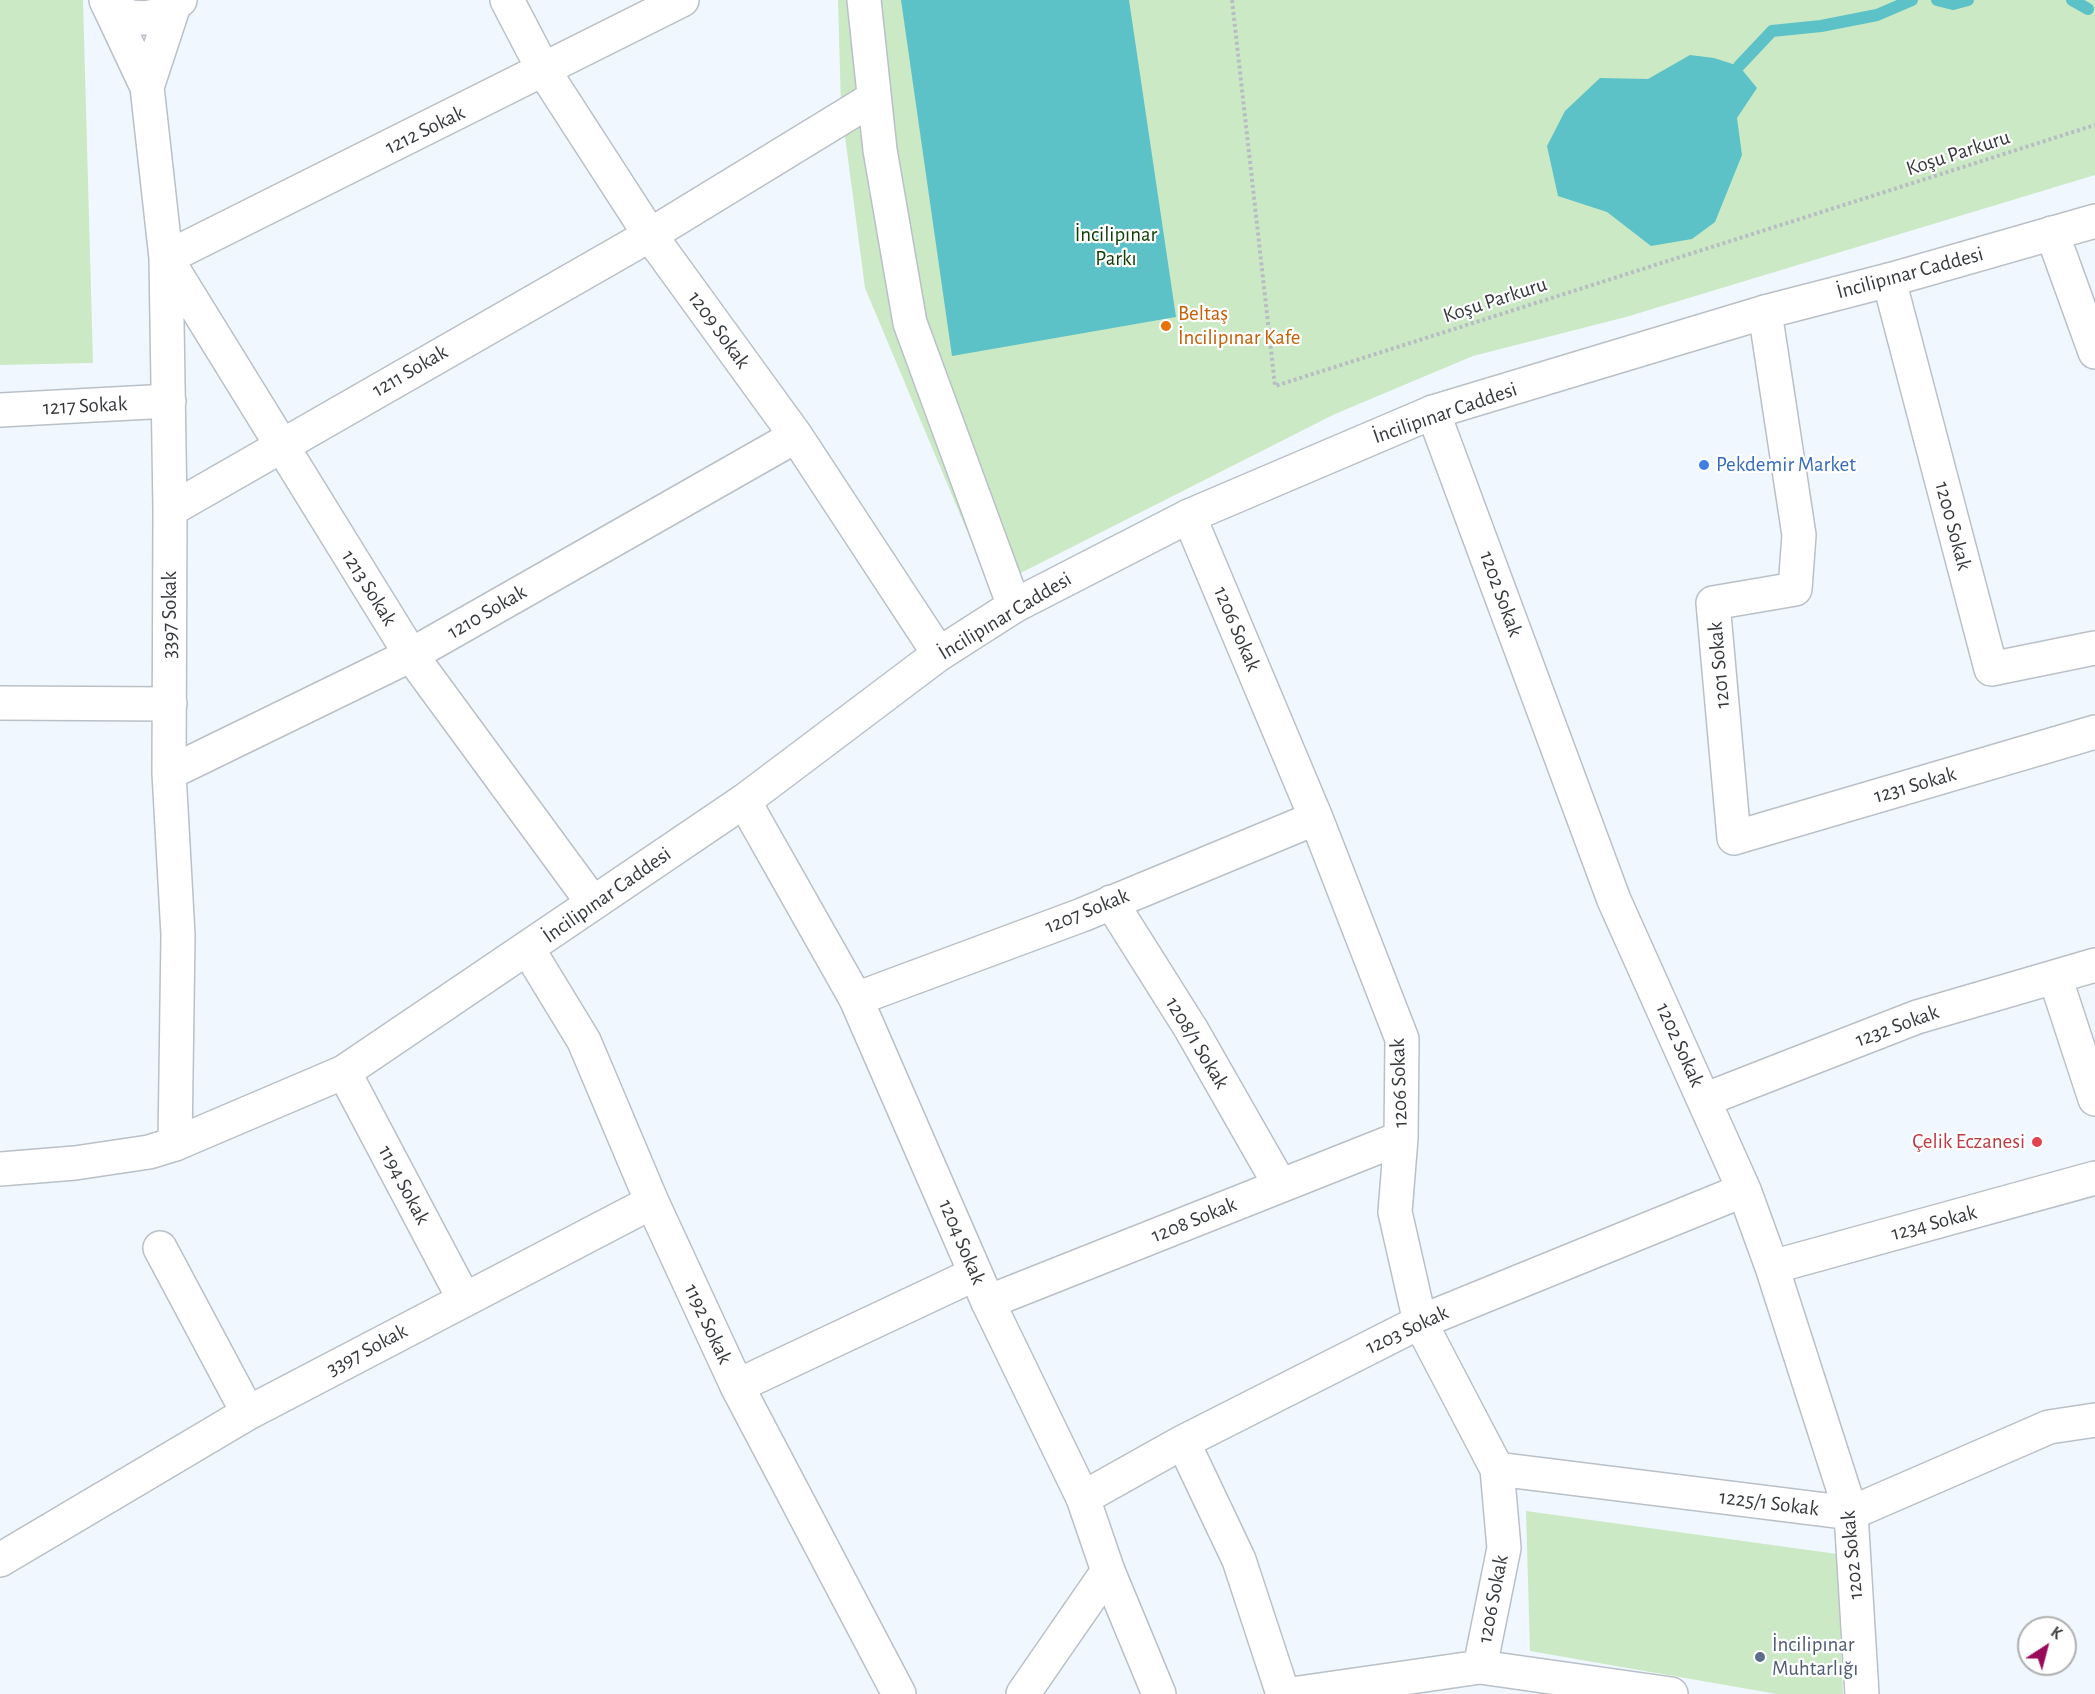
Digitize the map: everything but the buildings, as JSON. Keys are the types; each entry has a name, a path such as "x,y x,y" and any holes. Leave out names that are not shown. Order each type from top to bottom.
{"street":[{"path":"106,0 117,10 130,16 145,18 160,15 176,4"},
{"path":"106,0 147,87"},
{"name":"1209 Sokak","path":"507,0 544,70 650,235 796,436 939,654"},
{"name":"1212 Sokak","path":"166,258 682,0"},
{"path":"864,0 880,150 910,323 1014,606"},
{"path":"147,87 176,4"},
{"name":"3397 Sokak","path":"147,87 166,258 170,510 169,773 178,935 175,1144"},
{"name":"1211 Sokak","path":"170,510 279,445 650,235 874,98"},
{"name":"İncilipınar Caddesi","path":"0,1169 75,1163 148,1152 175,1144 344,1072 744,801 939,654 1014,606 1189,516 1433,412 1765,312 1889,280 2095,221"},
{"path":"2052,233 2095,352"},
{"name":"1213 Sokak","path":"166,258 279,445 411,655 593,903"},
{"name":"1200 Sokak","path":"1889,280 1991,669 2095,648"},
{"name":"1201 Sokak","path":"1734,838 1713,603 1795,589 1799,536 1765,312"},
{"name":"1217 Sokak","path":"0,410 169,401"},
{"name":"1202 Sokak","path":"1433,412 1614,900 1744,1190 1772,1267 1851,1513 1862,1694"},
{"name":"1210 Sokak","path":"169,773 411,655 796,436"},
{"name":"1206 Sokak","path":"1189,516 1316,818 1402,1039 1401,1138 1395,1212 1420,1322 1497,1469 1504,1548 1480,1667"},
{"path":"0,703 170,704"},
{"name":"1231 Sokak","path":"1734,838 2095,732"},
{"name":"1204 Sokak","path":"744,801 856,999 982,1288 1083,1498 1108,1571 1159,1694"},
{"name":"1207 Sokak","path":"856,999 1111,903 1316,818"},
{"name":"1208/1 Sokak","path":"1111,903 1191,1029 1280,1185"},
{"name":"1192 Sokak","path":"528,949 584,1041 652,1202 737,1386 898,1694"},
{"name":"1232 Sokak","path":"1704,1100 1917,1017 2095,965"},
{"path":"2055,977 2095,1099"},
{"name":"1194 Sokak","path":"344,1072 464,1299"},
{"name":"1208 Sokak","path":"737,1386 982,1288 1280,1185 1401,1138"},
{"name":"1234 Sokak","path":"1772,1267 2095,1178"},
{"name":"1203 Sokak","path":"1083,1498 1183,1442 1420,1322 1744,1190"},
{"name":"3397 Sokak","path":"0,1560 248,1413 652,1202"},
{"path":"160,1248 248,1413"},
{"path":"1851,1513 2049,1427 2095,1420"},
{"path":"1183,1442 1239,1560 1283,1694"},
{"name":"1225/1 Sokak","path":"1497,1469 1851,1513"},
{"path":"1023,1694 1108,1571"},
{"path":"1292,1694 1480,1667 1671,1694"}],"path":[{"name":"Koşu Parkuru","path":"1232,0 1275,386 2095,125"}],"green space":[{"path":"0,0 83,0 93,363 0,365"},
{"name":"İncilipınar Parkı","path":"838,0 2095,0 2095,175 1626,317 1473,356 1335,414 991,588 865,288 841,106"},
{"path":"1526,1511 1837,1554 1843,1694 1777,1694 1530,1651"}],"water":[{"path":"901,0 1129,0 1176,317 952,356"},
{"path":"1690,55 1714,58 1739,66 1757,88 1737,118 1742,155 1715,222 1692,239 1651,246 1607,212 1558,196 1547,146 1565,111 1600,78 1648,79"}],"waterway":[{"path":"1739,66 1772,31 1821,26 1877,15 1912,0"},
{"path":"1937,0 1953,4 1968,0"},
{"path":"2072,0 2088,9"}],"place":[{"name":"Beltaş İncilipınar Kafe","path":"1166,326"},
{"name":"Pekdemir Market","path":"1704,465"},
{"name":"Çelik Eczanesi","path":"2037,1142"},
{"name":"İncilipınar Muhtarlığı","path":"1760,1657"}]}
